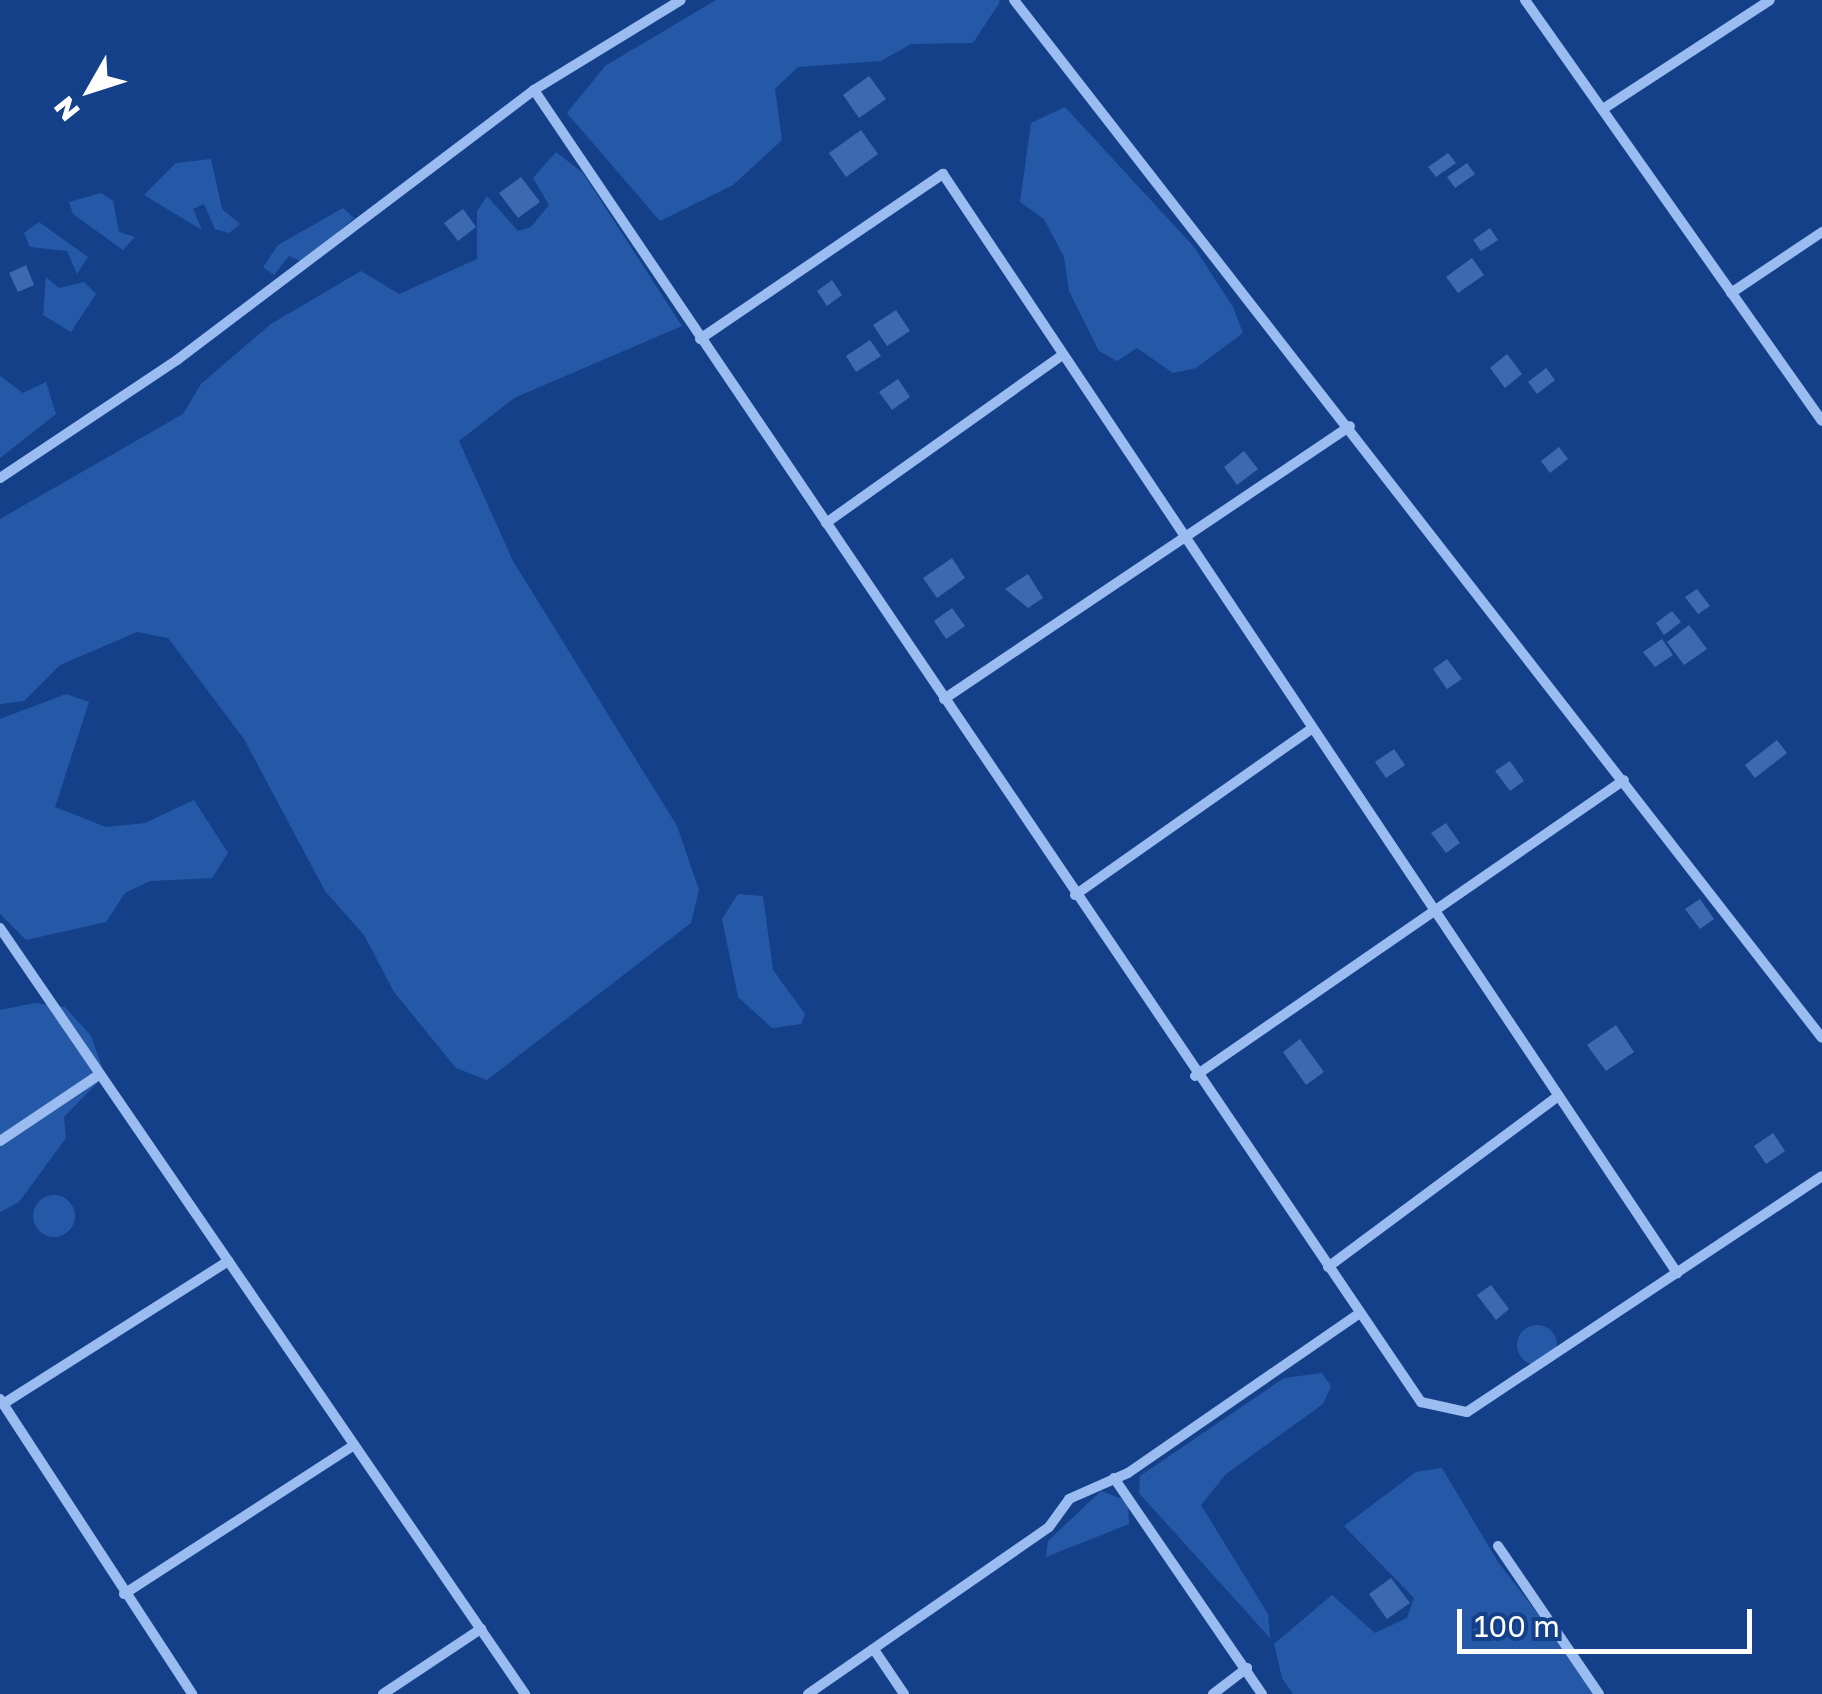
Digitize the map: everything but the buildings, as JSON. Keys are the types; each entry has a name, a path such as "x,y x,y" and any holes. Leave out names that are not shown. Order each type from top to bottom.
{"street":[{"path":"0,478 178,360 534,90 681,0"},
{"path":"1014,0 1350,426 1822,1038"},
{"path":"1525,0 1822,421"},
{"path":"1603,109 1770,0"},
{"path":"534,90 1195,1076 1422,1402 1454,1414 1822,1176"},
{"path":"700,338 939,172 1677,1273"},
{"path":"1732,293 1822,232"},
{"path":"826,523 1060,357"},
{"path":"944,700 1350,426"},
{"path":"1076,894 1311,729"},
{"path":"1195,1076 1624,780"},
{"path":"0,928 525,1694"},
{"path":"0,1142 100,1074"},
{"path":"1328,1267 1558,1096"},
{"path":"192,1694 2,1402 228,1261"},
{"path":"808,1694 1048,1527 1069,1500 1114,1478 1360,1314"},
{"path":"124,1594 354,1444"},
{"path":"1114,1478 1262,1694"},
{"path":"1498,1546 1599,1694"},
{"path":"382,1694 481,1629"},
{"path":"875,1651 904,1694"},
{"path":"1213,1694 1247,1668"}],"shaded area":[{"path":"716,0 1000,2 973,43 911,44 881,61 798,67 775,89 782,140 733,185 660,221 567,113 605,66"},
{"path":"1065,107 1194,247 1233,307 1243,333 1196,368 1173,373 1137,348 1117,361 1099,351 1069,291 1064,257 1044,219 1020,202 1031,123"},
{"path":"556,152 583,173 682,326 514,398 459,441 513,561 677,826 699,890 691,923 487,1080 456,1068 394,992 364,935 325,891 244,739 168,638 137,632 60,665 24,701 0,704 0,519 183,414 201,384 271,324 361,271 399,294 477,259 477,211 487,196 518,231 531,227 549,205 533,178"},
{"path":"211,159 222,209 240,224 229,233 215,229 204,204 193,209 202,230 144,195 176,163"},
{"path":"101,193 113,201 119,232 135,237 123,250 73,214 69,202"},
{"path":"343,208 354,218 303,262 289,256 274,275 263,267 278,245"},
{"path":"39,222 88,257 77,274 67,251 30,247 24,233"},
{"path":"46,277 59,288 84,282 96,294 71,332 43,315"},
{"path":"0,376 23,393 46,382 56,414 0,458"},
{"path":"66,694 89,702 55,807 106,827 145,823 194,800 228,853 212,878 150,881 125,893 106,922 26,940 0,914 0,719"},
{"path":"738,894 763,896 773,970 805,1014 801,1024 772,1028 738,997 722,919"},
{"path":"35,1003 65,1007 91,1036 105,1075 64,1117 66,1138 19,1202 0,1212 0,1010"},
{"path":"54,1195 69,1201 75,1216 69,1231 54,1237 39,1231 33,1216 39,1201"},
{"path":"1537,1325 1551,1331 1557,1345 1551,1359 1537,1365 1523,1359 1517,1345 1523,1331"},
{"path":"1322,1373 1331,1386 1323,1404 1226,1474 1201,1505 1268,1614 1270,1638 1139,1493 1140,1476 1284,1378"},
{"path":"1442,1468 1498,1562 1600,1694 1293,1694 1282,1678 1274,1644 1332,1595 1375,1633 1407,1618 1414,1598 1344,1526 1416,1472"},
{"path":"1101,1491 1128,1501 1129,1524 1046,1557 1048,1541"}]}
